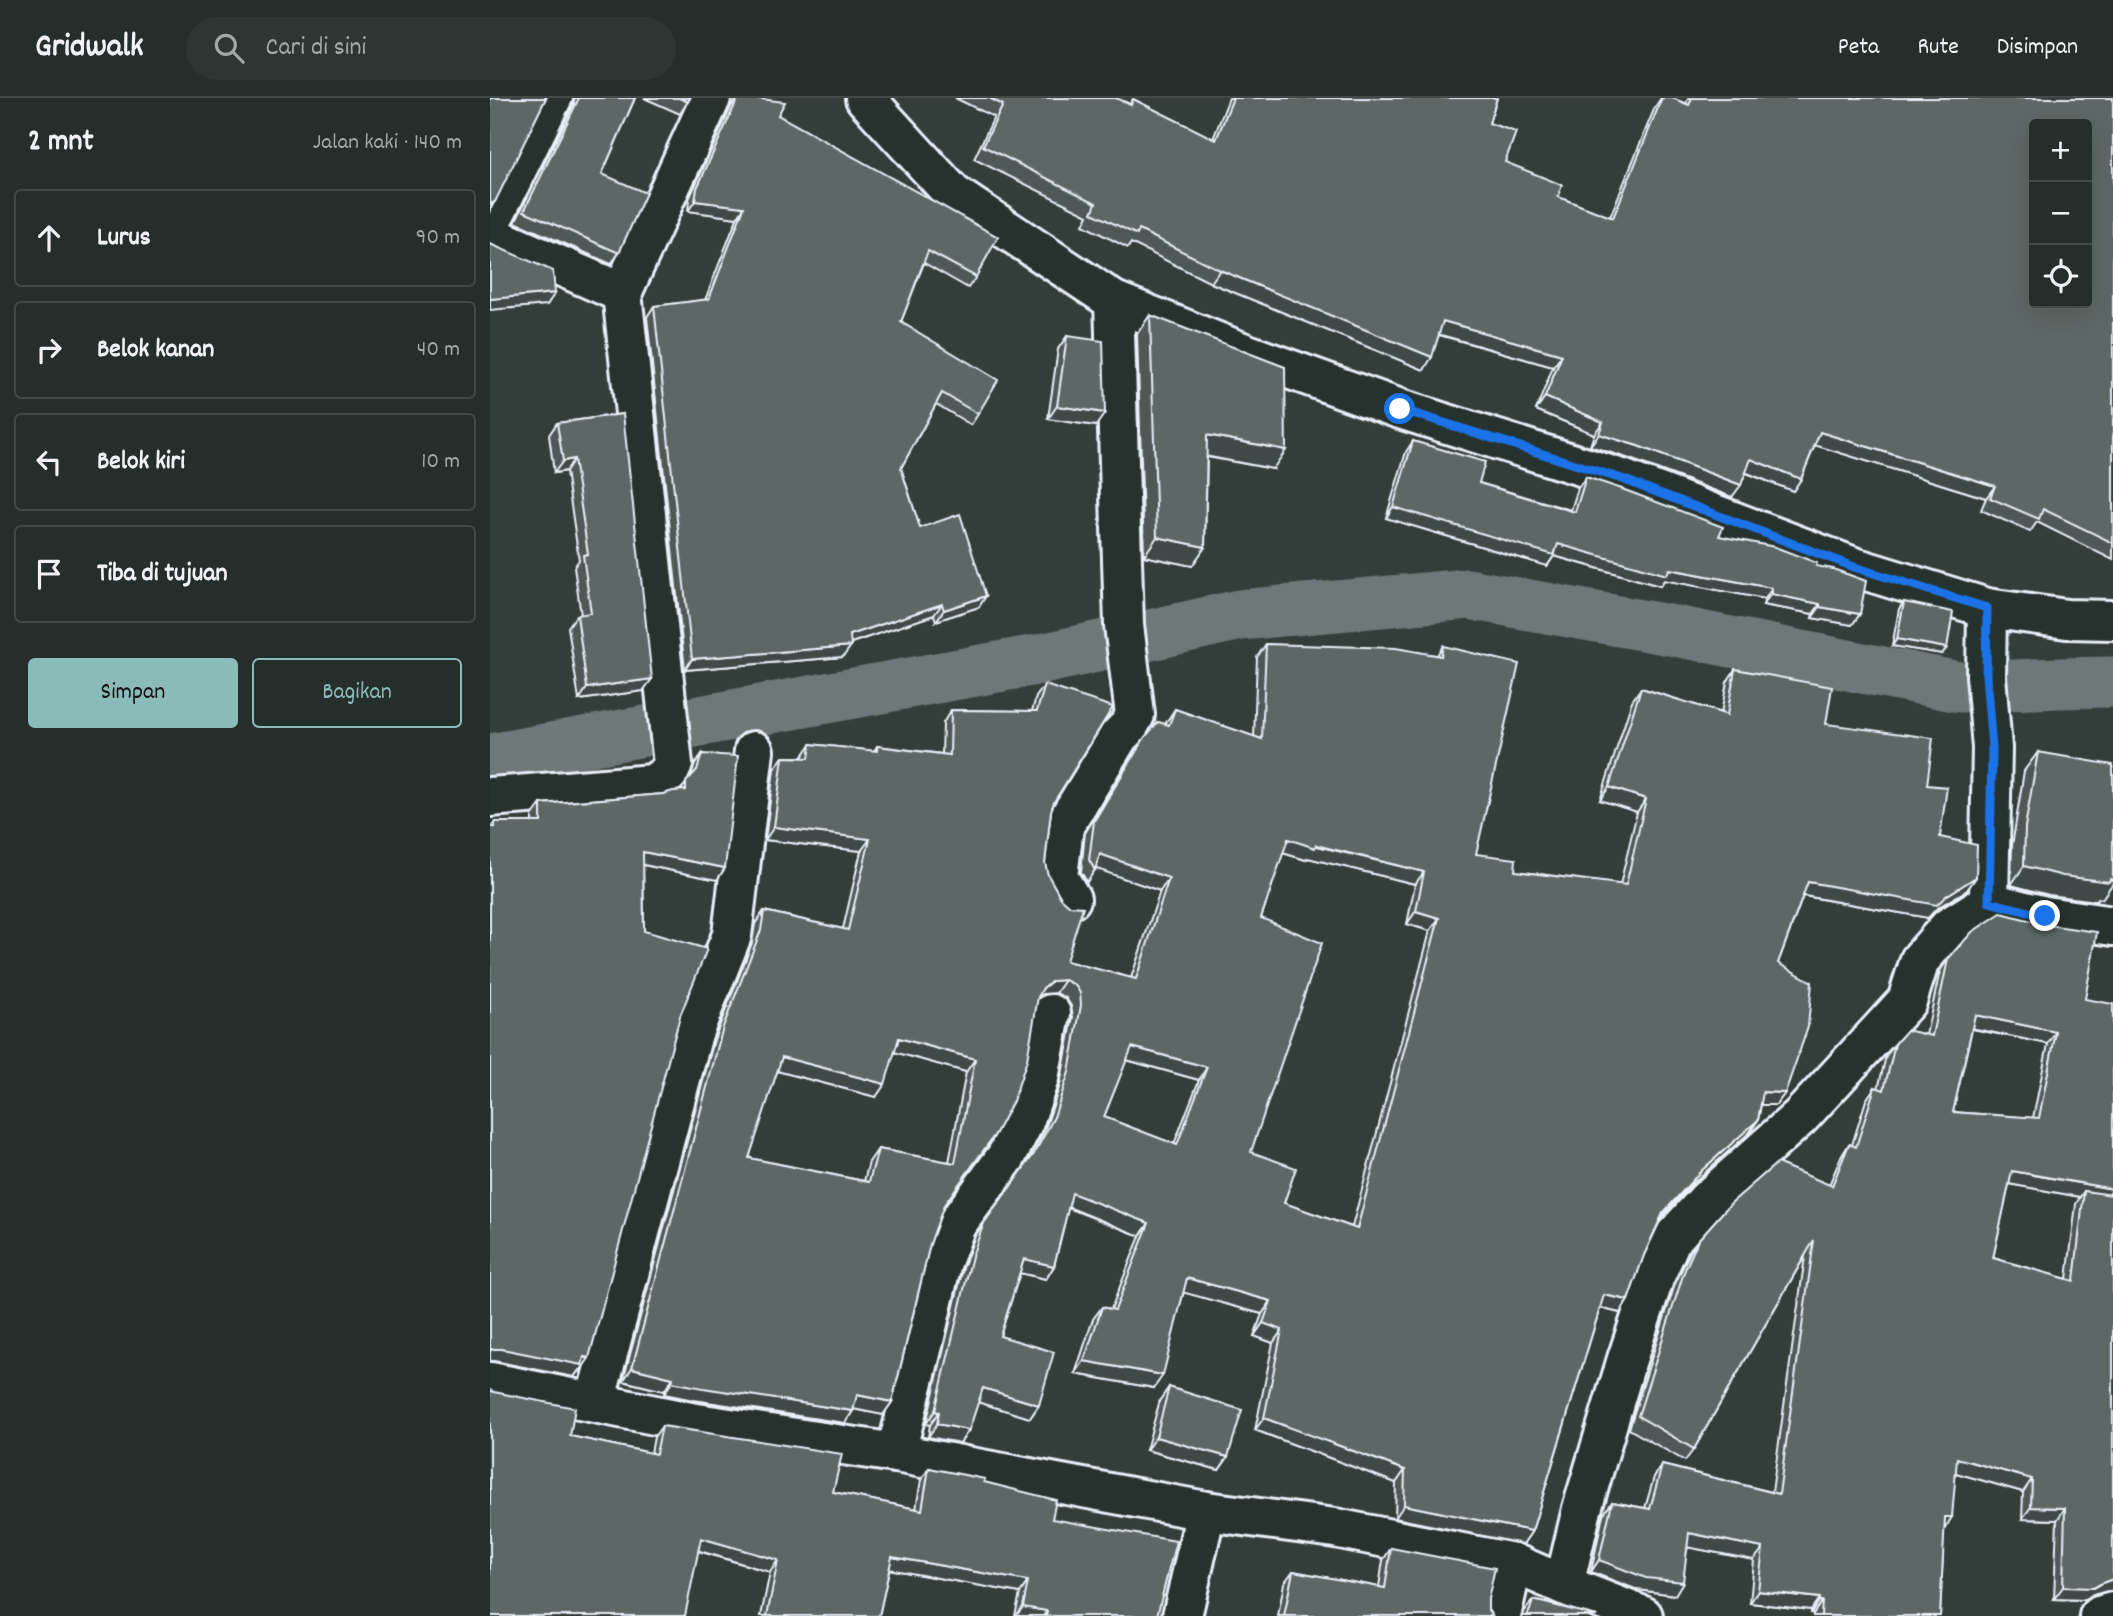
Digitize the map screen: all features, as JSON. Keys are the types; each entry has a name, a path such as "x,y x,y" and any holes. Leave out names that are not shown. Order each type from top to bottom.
{"street":[{"path":"490,797 653,784 669,773 673,764 622,293 711,98"},
{"path":"865,98 953,194 1114,301 1247,354 1400,409 1622,479 1854,567 1987,608 2067,619 2113,620"},
{"path":"491,235 622,293"},
{"path":"1071,899 1058,877 1064,826 1119,736 1135,715 1124,625 1114,301"},
{"path":"1987,608 1986,676 1992,748 1989,902"},
{"path":"595,1402 693,1033 732,935 754,751"},
{"path":"1564,1585 1582,1509 1627,1359 1655,1276 1671,1240 1707,1200 1800,1117 1907,1001 1920,960 1949,927 1989,902 2045,916 2113,926"},
{"path":"896,1453 942,1262 956,1225 1006,1157 1024,1122 1039,1077 1051,1014"},
{"path":"490,1382 690,1422 896,1453 1206,1511 1335,1528 1513,1563 1643,1616"},
{"path":"1182,1616 1206,1511"},
{"path":"1501,1616 1513,1563"},
{"path":"2099,1616 2113,1612"}],"lane":[{"path":"491,235 560,98"}],"building":[{"path":"490,98 546,98 495,202 490,204"},
{"path":"579,98 635,98 602,174 646,193 619,253 524,211"},
{"path":"738,98 785,102 778,115 998,237 976,277 928,251 901,322 998,380 978,414 942,393 901,468 920,528 960,514 986,596 944,610 942,604 850,635 851,646 692,659 654,306 709,299 744,207 695,201 697,188"},
{"path":"989,98 1116,98 1131,105 1133,99 1216,140 1233,98 1497,98 1489,123 1516,132 1505,162 1562,185 1558,197 1613,218 1662,98 1672,98 1689,105 1692,98 2113,98 2113,543 2043,509 2039,519 1990,498 1995,486 1820,432 1801,479 1751,459 1741,485 1599,434 1603,422 1545,397 1562,355 1443,321 1432,357 1220,270 1139,230 1137,235 1092,213 1096,203 983,146 1003,105"},
{"path":"490,244 553,271 555,293 490,299"},
{"path":"1150,315 1285,367 1286,450 1207,435 1205,547 1157,537"},
{"path":"1067,336 1103,341 1105,413 1057,406"},
{"path":"623,414 652,679 587,688 577,615 591,613 583,555 588,554 574,459 563,461 557,423"},
{"path":"1413,441 1485,462 1479,483 1575,512 1586,477 1723,527 1719,536 1775,547 1817,563 1816,566 1866,581 1860,614 1771,594 1772,588 1669,569 1667,575 1558,544 1554,555 1393,507"},
{"path":"1904,602 1953,612 1947,648 1897,639"},
{"path":"1266,644 1396,648 1441,656 1443,646 1519,664 1476,854 1516,859 1515,871 1626,885 1646,799 1609,787 1641,688 1727,715 1735,669 1832,687 1826,724 1933,738 1927,785 1947,787 1940,837 1977,845 1976,877 1937,905 1808,882 1778,963 1812,982 1808,1027 1785,1093 1763,1092 1758,1120 1701,1171 1663,1213 1628,1300 1604,1295 1532,1531 1404,1505 1405,1470 1264,1418 1282,1330 1263,1323 1271,1301 1187,1278 1163,1375 1084,1361 1102,1307 1115,1310 1149,1223 1072,1193 1054,1266 1024,1259 1000,1336 1054,1352 1039,1405 983,1388 969,1430 937,1424 939,1412 935,1411 972,1256 984,1223 1034,1154 1054,1117 1069,1072 1081,1005 1080,993 1075,985 1065,980 1052,981 1043,988 1038,997 1027,1060 1013,1101 996,1133 944,1205 930,1244 892,1402 857,1395 853,1411 672,1382 673,1378 632,1368 723,1027 761,930 764,911 848,930 870,839 774,827 783,757 809,758 811,744 877,751 877,746 950,755 951,710 1037,711 1045,685 1113,707 1054,802 1045,863 1048,875 1061,898 1070,906 1083,907 1066,961 1136,979 1169,878 1100,854 1095,870 1089,860 1094,821 1145,737 1158,722 1169,725 1175,709 1262,739","holes":["1288,839 1315,848 1316,845 1424,872 1416,911 1439,918 1357,1229 1284,1203 1296,1168 1251,1152 1322,943 1261,918","899,1038 975,1059 955,1163 878,1149 869,1182 749,1158 782,1057 885,1084","1132,1047 1207,1067 1177,1145 1104,1117"]},
{"path":"2038,752 2113,765 2113,880 2110,879 2109,882 2063,876 2024,866 2025,827"},
{"path":"702,754 738,756 725,868 643,852 644,931 707,949 680,1016 589,1358 584,1357 582,1365 502,1349 490,1351 490,827 495,827 495,822 541,822 541,804 686,790 686,782 697,770"},
{"path":"2001,913 2048,925 2097,932 2085,999 2113,1004 2113,1189 2012,1171 1993,1258 2074,1281 2084,1191 2113,1195 2113,1579 2093,1588 2063,1587 2065,1508 2031,1507 2032,1479 1957,1458 1952,1517 1945,1517 1940,1616 1821,1616 1822,1601 1819,1601 1819,1598 1758,1591 1763,1548 1689,1533 1683,1582 1646,1578 1599,1560 1612,1502 1650,1509 1662,1465 1779,1494 1814,1240 1694,1449 1638,1416 1684,1272 1698,1240 1731,1203 1777,1163 1832,1186 1849,1144 1856,1147 1875,1087 1884,1090 1895,1044 1907,1030 1932,1036 1948,959 1972,932","holes":["1975,1015 2056,1032 2039,1118 1953,1112"]},
{"path":"1169,1387 1242,1410 1228,1457 1156,1437"},
{"path":"490,1390 575,1408 570,1436 656,1454 662,1426 842,1454 833,1492 922,1510 929,1468 985,1479 984,1482 1056,1500 1052,1519 1176,1541 1157,1616 1046,1616 1047,1611 1023,1607 1028,1581 892,1557 879,1616 767,1616 778,1560 701,1538 685,1616 490,1616"},
{"path":"1391,1548 1495,1568 1488,1599 1488,1610 1492,1616 1284,1616 1293,1571 1385,1588"},
{"path":"1533,1600 1597,1616 1527,1616"}],"waterway":[{"path":"490,759 1042,659 1240,615 1468,594 1675,631 1959,687 2113,682"}],"route":[{"path":"1400,409 1622,479 1854,567 1987,608 1986,676 1992,748 1989,902 2045,916"}]}
